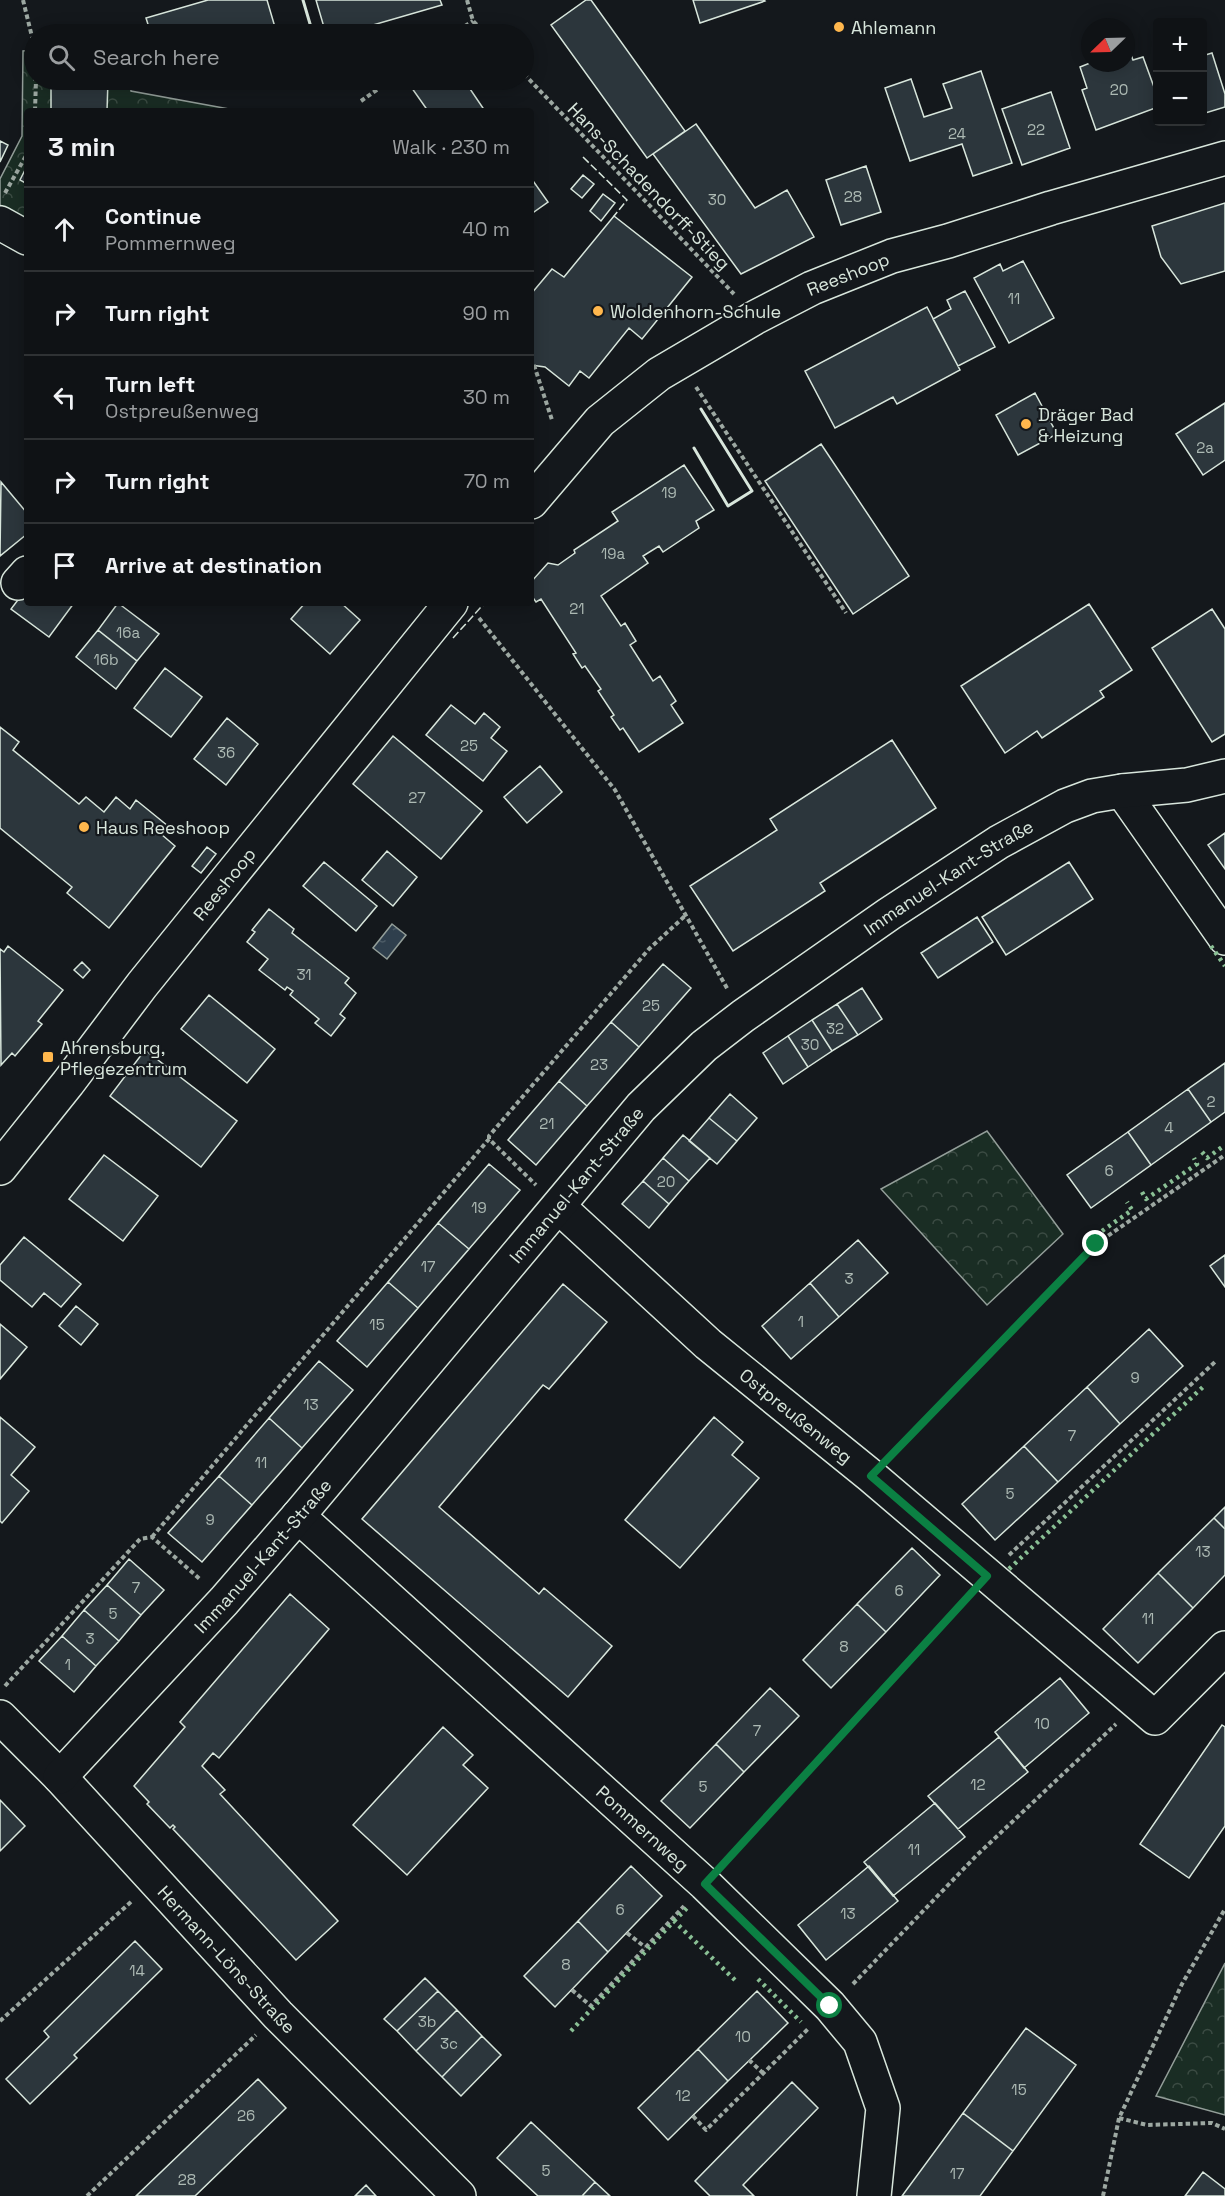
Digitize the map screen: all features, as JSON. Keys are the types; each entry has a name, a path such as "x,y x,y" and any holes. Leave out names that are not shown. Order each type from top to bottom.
{"street":[{"name":"Reeshoop","path":"534,498 600,421 659,374 756,316 812,288 892,256 1225,158"},
{"path":"0,223 24,236"},
{"name":"Reeshoop","path":"0,1168 142,985 461,614"},
{"name":"Immanuel-Kant-Straße","path":"60,1777 224,1601 298,1516 641,1107 704,1046 889,914 999,842 1065,806 1092,796 1187,785 1225,776"},
{"path":"1122,791 1225,938"},
{"name":"Ostpreußenweg","path":"559,1207 708,1344 871,1476 1155,1718 1225,1647"},
{"name":"Pommernweg","path":"298,1516 705,1884 830,2006 860,2042 883,2108 874,2196"},
{"name":"Hermann-Löns-Straße","path":"0,1717 60,1777 278,2015 459,2196"}],"path":[{"path":"23,0 29,24"},
{"path":"467,0 476,24"},
{"path":"468,24 473,21"},
{"name":"Hans-Schadendorff-Stieg","path":"534,84 756,316"},
{"path":"35,108 36,90"},
{"path":"361,101 377,90"},
{"path":"14,180 24,160"},
{"path":"679,361 846,613"},
{"path":"534,365 552,420"},
{"path":"461,614 478,618 615,790 743,1016"},
{"path":"0,1691 140,1539 152,1537 649,949 686,915"},
{"path":"489,1139 559,1207"},
{"path":"871,1476 1096,1244 1225,1155"},
{"path":"572,1990 591,2006 987,1576 1216,1361"},
{"path":"152,1537 224,1601"},
{"path":"693,2116 706,2130 880,1958 976,1856 1136,1704"},
{"path":"0,2021 153,1881"},
{"path":"1103,2196 1119,2118 1182,1984 1225,1909"},
{"path":"627,1933 645,1947"},
{"path":"87,2196 278,2015"},
{"path":"749,2060 764,2074"},
{"path":"1119,2118 1147,2125 1212,2123 1225,2129"}],"green space":[{"path":"23,51 24,90 131,90 224,108 24,108 24,220 0,205 0,179 22,136"},
{"path":"987,1131 1063,1234 987,1305 881,1189"},
{"path":"1225,1963 1225,2115 1156,2096"}],"water":[{"path":"392,924 406,935 387,959 373,948"}],"building":[{"path":"208,0 267,0 274,24 148,24 146,18"},
{"path":"316,0 440,0 442,5 376,24 323,24"},
{"path":"586,0 591,0 685,131 647,158 551,25"},
{"path":"693,0 764,0 765,1 700,23"},
{"path":"1212,53 1225,94 1225,107 1207,112 1207,72 1207,54"},
{"path":"1143,57 1153,84 1153,109 1096,130 1082,90 1087,88 1082,72 1135,72 1135,59"},
{"path":"981,71 1012,163 973,176 962,144 910,161 885,88 911,79 924,117 952,108 943,84"},
{"path":"51,90 108,90 107,108 51,108"},
{"path":"413,90 471,90 483,108 426,108"},
{"path":"1051,92 1070,148 1022,165 1002,109"},
{"path":"696,124 755,208 787,190 814,237 741,274 653,154"},
{"path":"0,141 8,145 0,162"},
{"path":"866,166 881,212 841,225 826,180"},
{"path":"583,175 594,184 582,198 571,189"},
{"path":"534,182 548,202 534,212"},
{"path":"603,194 615,203 601,221 590,211"},
{"path":"1225,203 1225,271 1181,284 1161,257 1152,226"},
{"name":"Woldenhorn-Schule","path":"614,216 692,277 642,339 629,328 589,378 580,371 569,386 545,367 534,365 534,290 552,269 564,277"},
{"path":"1023,261 1054,318 1009,343 974,278 1000,264 1003,271"},
{"path":"965,291 995,347 958,366 933,319 951,309 947,300"},
{"path":"927,307 960,370 897,404 893,397 835,428 805,371"},
{"name":"Dräger Bad & Heizung","path":"1035,393 1057,434 1018,455 996,415"},
{"path":"1225,403 1225,460 1203,475 1176,434"},
{"path":"821,444 909,576 853,614 765,481"},
{"path":"684,465 714,510 696,521 699,528 663,552 659,546 643,556 648,563 601,596 621,626 625,623 636,641 630,645 653,681 660,676 676,701 671,705 683,723 639,752 623,728 620,730 611,717 614,715 598,691 601,689 585,666 582,668 573,654 576,653 541,599 536,602 534,599 534,579 548,563 558,565 575,553 574,550 618,521 612,512"},
{"path":"1,482 24,509 24,536 0,556"},
{"path":"24,592 24,606 72,606 49,637 11,609"},
{"path":"1089,604 1132,670 1100,691 1104,697 1042,738 1037,731 1005,753 961,686"},
{"path":"116,606 122,606 159,634 137,661 98,630"},
{"path":"302,606 344,606 360,620 330,654 291,619"},
{"path":"1212,609 1225,629 1225,734 1212,742 1152,648"},
{"path":"98,630 137,661 116,689 76,657"},
{"path":"165,668 202,697 171,737 134,708"},
{"path":"451,705 475,724 484,713 500,727 491,738 507,751 483,781 426,735"},
{"path":"227,718 258,744 226,785 194,759"},
{"name":"Haus Reeshoop","path":"0,727 19,742 13,750 79,804 86,797 104,812 116,797 130,809 136,800 168,826 161,834 175,846 109,928 67,893 72,887 0,828"},
{"path":"393,736 482,811 441,859 353,784"},
{"path":"892,740 936,808 820,883 825,891 733,951 690,886 777,830 770,819"},
{"path":"540,766 562,792 527,823 504,797"},
{"path":"1225,833 1225,869 1208,845"},
{"path":"207,847 216,854 201,873 192,866"},
{"path":"387,851 417,877 393,906 362,880"},
{"path":"324,862 377,906 356,931 303,886"},
{"path":"1069,862 1093,899 1006,955 982,917"},
{"path":"269,909 294,929 292,933 349,978 345,983 356,993 340,1014 345,1018 331,1036 315,1023 319,1019 290,995 293,991 287,987 285,990 259,970 268,959 247,942 255,932 252,930"},
{"path":"977,917 993,942 938,978 921,953"},
{"path":"8,946 63,990 38,1021 42,1024 15,1056 12,1053 1,1065 0,949 4,952"},
{"path":"82,962 90,970 83,978 74,970"},
{"path":"663,964 691,988 639,1047 611,1022"},
{"path":"862,988 882,1019 858,1035 837,1004"},
{"path":"209,995 275,1049 247,1083 181,1029"},
{"path":"837,1004 858,1035 832,1051 812,1020"},
{"path":"812,1020 832,1051 808,1067 788,1036"},
{"path":"611,1022 639,1047 587,1106 559,1081"},
{"path":"788,1036 808,1067 783,1084 763,1053"},
{"path":"145,1050 237,1121 201,1167 110,1096"},
{"path":"1225,1063 1225,1112 1211,1122 1188,1089"},
{"path":"559,1081 587,1106 536,1165 508,1140"},
{"path":"1188,1089 1211,1122 1151,1165 1128,1132"},
{"path":"730,1094 757,1118 737,1141 709,1118"},
{"path":"709,1118 737,1141 717,1164 689,1141"},
{"path":"1128,1132 1151,1165 1091,1208 1067,1175"},
{"path":"683,1135 710,1158 689,1181 663,1158"},
{"path":"104,1155 158,1196 123,1241 69,1199"},
{"path":"663,1158 689,1181 669,1204 643,1181"},
{"path":"489,1164 520,1190 469,1249 438,1223"},
{"path":"643,1181 669,1204 649,1228 622,1204"},
{"path":"438,1223 469,1249 418,1308 388,1282"},
{"path":"24,1237 81,1284 61,1307 44,1293 32,1307 0,1280 0,1265"},
{"path":"858,1240 888,1273 839,1317 810,1283"},
{"path":"1225,1255 1225,1287 1210,1266"},
{"path":"388,1282 418,1308 367,1367 337,1341"},
{"path":"810,1283 839,1317 791,1359 762,1326"},
{"path":"563,1284 607,1322 549,1389 543,1385 439,1507 539,1594 544,1588 612,1646 568,1697 362,1519"},
{"path":"76,1306 98,1324 81,1345 59,1326"},
{"path":"0,1324 27,1347 0,1379"},
{"path":"1149,1329 1183,1366 1120,1424 1087,1387"},
{"path":"319,1361 353,1390 302,1448 269,1418"},
{"path":"1087,1387 1120,1424 1058,1482 1024,1446"},
{"path":"0,1417 35,1447 11,1475 29,1491 2,1523 0,1521"},
{"path":"714,1417 743,1442 732,1455 759,1478 680,1568 625,1520"},
{"path":"269,1418 302,1448 252,1505 219,1476"},
{"path":"1024,1446 1058,1482 995,1540 962,1504"},
{"path":"219,1476 252,1505 202,1562 168,1533"},
{"path":"1225,1507 1225,1529 1214,1518"},
{"path":"1214,1518 1225,1529 1225,1575 1193,1608 1158,1573"},
{"path":"912,1548 940,1575 886,1632 857,1604"},
{"path":"129,1559 164,1590 141,1615 107,1585"},
{"path":"1158,1573 1193,1608 1138,1663 1103,1629"},
{"path":"107,1585 141,1615 119,1641 84,1610"},
{"path":"290,1594 329,1629 219,1758 213,1753 202,1766 225,1790 220,1794 338,1921 296,1960 173,1829 175,1827 173,1825 170,1828 147,1804 149,1802 134,1786 185,1727 180,1722"},
{"path":"857,1604 886,1632 831,1688 803,1660"},
{"path":"84,1610 119,1641 96,1666 62,1636"},
{"path":"62,1636 96,1666 74,1692 39,1661"},
{"path":"1060,1678 1089,1713 1024,1768 995,1732"},
{"path":"770,1688 799,1716 744,1772 716,1744"},
{"path":"1222,1725 1225,1727 1225,1826 1189,1878 1140,1844"},
{"path":"443,1727 473,1755 463,1765 488,1788 407,1875 353,1825"},
{"path":"999,1737 1028,1772 958,1829 928,1796"},
{"path":"716,1744 744,1772 690,1828 661,1801"},
{"path":"0,1800 25,1826 0,1851"},
{"path":"935,1803 965,1837 893,1896 864,1862"},
{"path":"631,1866 662,1896 608,1952 578,1921"},
{"path":"869,1866 898,1901 826,1960 798,1925"},
{"path":"578,1921 608,1952 555,2007 524,1976"},
{"path":"135,1941 162,1969 74,2055 77,2058 30,2104 6,2079 49,2037 44,2031"},
{"path":"425,1978 438,1991 397,2031 384,2019"},
{"path":"438,1991 457,2010 416,2051 397,2031"},
{"path":"757,1991 788,2023 728,2081 698,2049"},
{"path":"457,2010 482,2036 442,2077 416,2051"},
{"path":"1026,2028 1076,2065 1013,2151 963,2113"},
{"path":"482,2036 501,2055 461,2096 442,2077"},
{"path":"698,2049 728,2081 668,2140 638,2108"},
{"path":"258,2079 286,2108 195,2196 136,2196"},
{"path":"792,2082 818,2108 743,2185 754,2196 710,2196 695,2181"},
{"path":"963,2113 1013,2151 980,2196 902,2196"},
{"path":"531,2122 595,2182 582,2196 538,2196 497,2158"},
{"path":"1203,2172 1225,2189 1225,2196 1185,2196"},
{"path":"595,2182 610,2196 582,2196"},
{"path":"366,2185 376,2196 355,2196"}],"hedge":[{"path":"1211,946 1225,966"},
{"path":"1202,1152 1207,1158 1225,1145"},
{"path":"1142,1192 1146,1199 1197,1164 1194,1158"},
{"path":"1102,1231 1132,1210 1127,1202"},
{"path":"1009,1569 1205,1385"},
{"path":"674,1921 688,1907"},
{"path":"571,2031 674,1921 738,1983"},
{"path":"758,1979 801,2022"}],"fence":[{"path":"583,157 627,200 614,216"},
{"path":"453,638 482,606"}],"wall":[{"path":"303,0 310,24"},
{"path":"694,448 728,506 752,491 701,409"}],"place":[{"name":"Ahlemann","path":"839,27"},
{"name":"Woldenhorn-Schule","path":"598,311"},
{"name":"Dräger Bad & Heizung","path":"1026,424"},
{"name":"Haus Reeshoop","path":"84,827"},
{"name":"Ahrensburg, Pflegezentrum","path":"48,1057"}],"route":[{"path":"830,2006 705,1884 987,1576 871,1476 1096,1244"}]}
